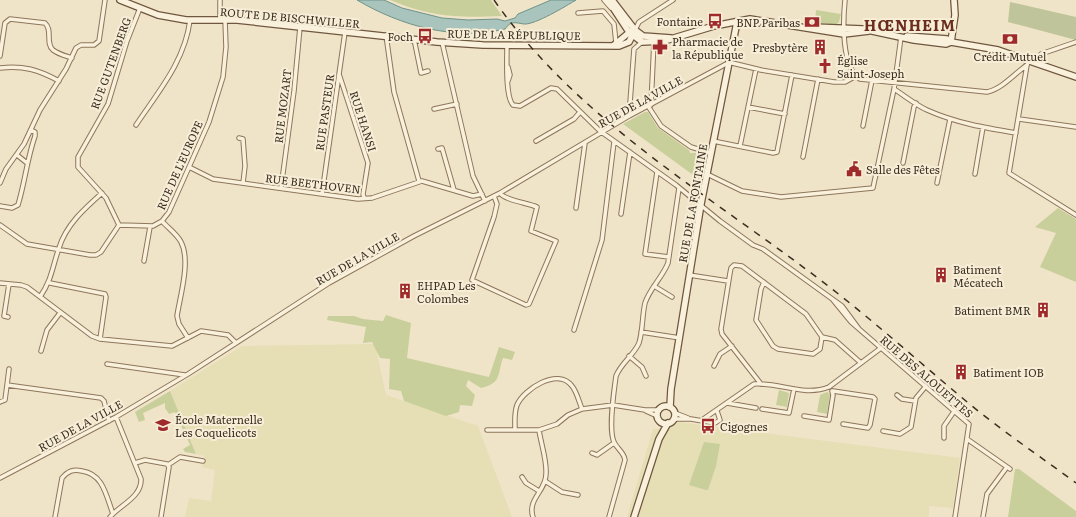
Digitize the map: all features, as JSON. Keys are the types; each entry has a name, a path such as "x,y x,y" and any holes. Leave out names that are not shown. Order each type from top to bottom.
{"main road":[{"name":"ROUTE DE BISCHWILLER","path":"120,0 168,17 190,20 223,20 386,35 414,39"},
{"path":"608,0 621,20 642,42 671,38 750,19 806,28 844,32 870,31 901,37 946,39 951,42 998,50 1028,63 1037,63 1076,77"},
{"path":"612,0 633,33 654,40"},
{"path":"951,42 955,15 954,0"},
{"name":"RUE DE LA FONTAINE","path":"667,406 680,338 701,204 737,22"},
{"path":"615,44 633,33"},
{"name":"RUE DE LA RÉPUBLIQUE","path":"414,39 507,45 615,44"},
{"path":"659,439 674,416 667,406 659,410 657,416 661,422 668,424"},
{"path":"634,517 659,439 661,422"}],"street":[{"path":"0,183 10,162 17,156 40,110 60,81 78,46 94,45 99,41 105,0"},
{"name":"RUE DE L'EUROPE","path":"150,227 162,221 170,212 209,122 223,77 226,47 220,0"},
{"path":"604,0 621,20"},
{"path":"633,33 639,22 674,0"},
{"path":"845,0 844,32 850,67 860,79 987,92 998,88 1028,63"},
{"name":"RUE GUTENBERG","path":"119,225 102,193 78,167 78,157 108,104 127,41 140,8"},
{"path":"578,13 603,11 614,24 615,44"},
{"path":"0,56 5,23 10,19 45,23 49,28 50,44 53,50 72,58"},
{"path":"136,125 178,62 187,40 190,20"},
{"name":"RUE MOZART","path":"280,188 300,27"},
{"name":"RUE PASTEUR","path":"322,194 345,32"},
{"path":"386,35 394,92 418,181 473,196 482,194"},
{"path":"707,174 742,191 781,197 871,189 875,184 894,89 901,37"},
{"path":"414,39 421,73 428,71"},
{"path":"654,40 650,105 661,126 691,147 711,153"},
{"path":"442,42 473,176 485,202"},
{"path":"629,116 634,49 642,42"},
{"path":"1037,63 1041,54 1076,42"},
{"name":"RUE DES ALOUETTES","path":"507,45 510,75 508,81 509,99 513,105 520,106 554,87 614,142 701,204 720,221 833,300 851,322 955,410 969,424 967,439"},
{"path":"728,63 792,75 845,82 856,76"},
{"name":"RUE DE LA VILLE","path":"0,478 116,417 236,343 295,303 334,280 414,236 500,194 629,116 728,63"},
{"path":"1028,63 1009,173 1076,215"},
{"path":"0,68 32,68 42,71 60,81"},
{"path":"740,146 756,69"},
{"name":"RUE HANSI","path":"339,73 368,164 363,194 364,198"},
{"path":"713,140 773,153 777,152 792,75"},
{"path":"803,157 818,79"},
{"path":"863,126 872,80"},
{"path":"894,89 926,110 950,119 1016,133"},
{"path":"903,164 916,103"},
{"path":"434,110 456,104"},
{"path":"748,107 784,114"},
{"path":"536,141 574,119 580,112"},
{"path":"937,183 950,119"},
{"path":"1019,119 1076,127"},
{"path":"975,174 983,127"},
{"path":"0,206 12,208 18,205 24,186 27,163 35,136 35,132 31,130"},
{"path":"239,138 243,139 245,166 243,183"},
{"path":"574,330 602,240 614,142"},
{"path":"576,208 585,143"},
{"path":"438,148 442,148 454,190"},
{"path":"620,214 630,152"},
{"path":"17,156 27,163"},
{"name":"RUE BEETHOVEN","path":"188,168 213,179 322,194 364,198 372,198 418,181"},
{"path":"657,172 645,254 669,257"},
{"path":"610,517 625,460 624,455 614,443 612,433 616,376 619,368 638,344 645,304 654,286 665,271 669,257 679,188"},
{"path":"40,298 50,283 59,249 77,215 102,193"},
{"path":"500,194 504,198 525,202 537,207 531,231 556,241 531,302 526,305 472,280 497,204 504,198"},
{"path":"494,196 497,204"},
{"path":"162,221 180,240 183,246 186,262 177,316 179,324 188,338"},
{"path":"0,232 2,226 27,244 96,255 105,247 119,225 150,227 144,261"},
{"path":"761,384 722,334 721,329 728,281 731,268 737,265 742,266 806,314 822,337 835,340 861,363"},
{"path":"689,276 728,281"},
{"path":"764,282 760,289 756,320 773,346 778,349 813,354 820,349 822,337"},
{"path":"0,283 27,287 92,336 100,339 172,346 200,331 204,331 228,335 236,343"},
{"path":"50,283 105,294 106,297 100,339"},
{"path":"8,317 4,316 9,284"},
{"path":"654,286 672,297"},
{"path":"40,351 47,330 60,313"},
{"path":"641,332 680,338"},
{"path":"714,366 720,354 732,346"},
{"path":"702,420 754,384 820,391 829,387 881,348"},
{"path":"628,356 642,367 646,376"},
{"path":"107,364 185,375"},
{"path":"0,402 5,400 9,368"},
{"path":"515,430 515,410 518,403 534,384 556,379 567,382 573,387 582,409"},
{"path":"7,385 101,398 104,401 109,421"},
{"path":"882,431 900,434 911,427 915,401 926,386"},
{"path":"829,387 833,391 873,397 875,399 870,425 868,428 843,424"},
{"path":"762,409 789,413 794,389"},
{"path":"804,416 829,420 833,391"},
{"path":"897,395 902,399 915,401"},
{"path":"727,403 756,408"},
{"path":"487,430 539,430 557,424 568,415 582,409 613,405 645,410 659,410"},
{"path":"645,410 657,416"},
{"path":"944,438 944,426 955,410"},
{"path":"674,416 718,422 720,417 717,411"},
{"path":"55,517 62,478 66,473 77,470 91,472 98,478 111,515 136,494 140,488 141,479 116,417"},
{"path":"533,517 530,509 532,502 545,481 546,473 539,430"},
{"path":"955,517 967,439 1008,468 987,494 983,517"},
{"path":"592,453 597,454 614,443"},
{"path":"135,463 145,460 168,465 180,457 203,461"},
{"path":"160,517 170,467 168,465"},
{"path":"522,477 526,483 539,491"},
{"path":"545,481 562,492 578,495"}],"shaded area":[{"path":"375,344 386,395 478,426 512,517 185,517 189,498 211,501 215,470 202,467 204,456 196,454 170,391 242,346"},
{"path":"678,422 960,458 953,508 929,506 929,517 627,517 653,429 668,428"}],"green space":[{"path":"390,0 491,0 502,16 472,17 445,15 419,10"},
{"path":"1010,2 1076,17 1076,40 1008,22"},
{"path":"816,10 841,14 839,22 836,25 815,22"},
{"path":"645,112 648,112 658,128 689,150 690,153 702,153 705,157 700,180 623,124"},
{"path":"1058,208 1076,219 1076,282 1040,267 1056,233 1035,227"},
{"path":"386,315 411,323 407,358 489,377 499,347 515,352 512,360 503,358 498,378 492,384 481,388 468,380 466,386 475,395 472,406 460,405 459,412 446,416 404,401 401,391 389,389 390,359 380,358 372,342 363,343 366,327 327,320 328,316 354,316 363,319 383,321"},
{"path":"779,390 789,393 787,407 776,405"},
{"path":"170,391 196,454 185,452 183,449 190,445 175,412 169,414 165,408 165,403 143,413 145,420 139,422 135,412"},
{"path":"827,392 830,394 827,414 817,412 820,395"},
{"path":"704,442 720,444 716,466 708,490 689,485"},
{"path":"1015,469 1019,469 1076,511 1076,517 1008,517"}],"water":[{"path":"357,0 384,0 402,8 442,18 468,20 497,19 505,21 515,18 518,14 551,0 576,0 550,15 529,24 512,23 505,29 467,33 429,29 410,24"}],"railway":[{"path":"494,0 527,43 564,82 604,118 645,152 839,294 985,416 1076,483"}],"place":[{"name":"Fontaine","path":"715,21"},
{"name":"BNP Paribas","path":"812,22"},
{"name":"Foch","path":"425,36"},
{"name":"Crédit Mutuel","path":"1010,39"},
{"name":"Pharmacie de la République","path":"660,47"},
{"name":"Presbytère","path":"820,47"},
{"name":"Église Saint-Joseph","path":"825,66"},
{"name":"Salle des Fêtes","path":"854,169"},
{"name":"Batiment Mécatech","path":"941,275"},
{"name":"EHPAD Les Colombes","path":"405,291"},
{"name":"Batiment BMR","path":"1043,310"},
{"name":"Batiment IOB","path":"961,372"},
{"name":"École Maternelle Les Coquelicots","path":"163,425"},
{"name":"Cigognes","path":"708,426"}],"district":[{"name":"HŒNHEIM","path":"910,24"}]}
